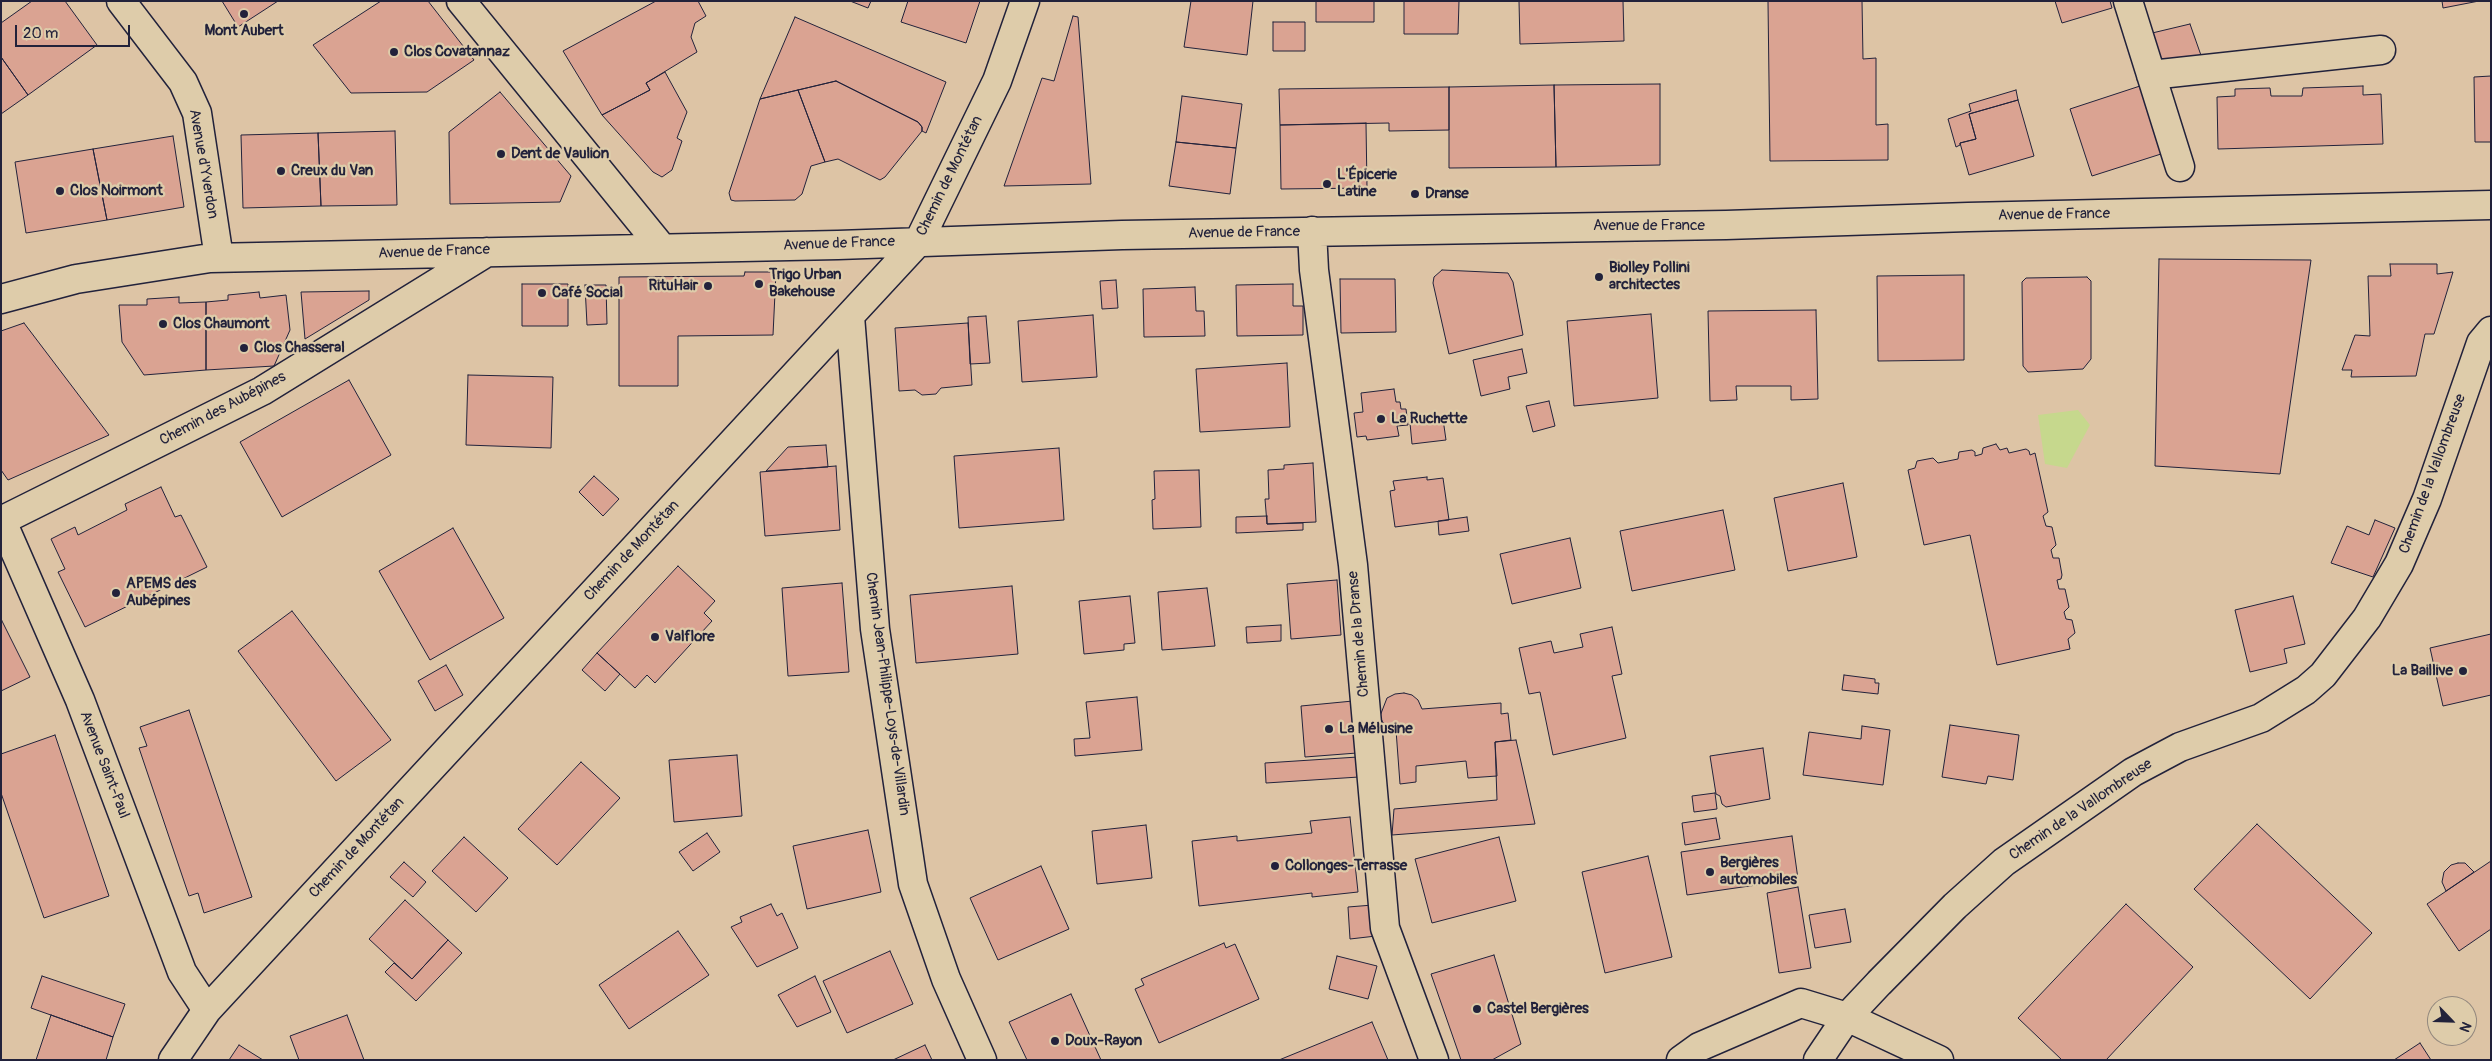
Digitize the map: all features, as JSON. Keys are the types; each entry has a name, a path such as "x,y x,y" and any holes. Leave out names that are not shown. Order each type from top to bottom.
{"street":[{"name":"Avenue d'Yverdon","path":"122,1 182,82 197,113 219,258"},
{"path":"461,1 662,248"},
{"name":"Chemin de Montétan","path":"173,1060 207,1010 919,240 997,81 1026,1"},
{"path":"2128,1 2180,166"},
{"path":"2151,75 2381,50"},
{"name":"Avenue de France","path":"1,299 76,280 219,258 838,245 919,240 1312,231 1726,226 1968,217 2491,205"},
{"name":"Chemin de la Dranse","path":"1312,231 1314,270 1353,565 1385,928 1434,1060"},
{"name":"Chemin des Aubépines","path":"2,520 262,391 489,251"},
{"name":"Chemin Jean-Philippe-Loys-de-Villardin","path":"850,316 875,629 913,884 946,979 982,1060"},
{"name":"Chemin de la Vallombreuse","path":"1818,1060 1847,1017 1955,906 2004,862 2050,828 2133,772 2180,746 2262,718 2306,690 2323,675 2367,618 2399,564 2426,500 2481,343 2491,331"},
{"name":"Avenue Saint-Paul","path":"2,520 80,700 182,972 207,1010"},
{"path":"1681,1060 1700,1047 1801,1003 1847,1017 1939,1060"}],"green space":[{"path":"2078,410 2090,425 2067,468 2045,464 2038,415"}],"building":[{"path":"32,1 65,1 97,45 28,95 1,57 1,23"},
{"name":"Mont Aubert","path":"222,1 278,1 238,27"},
{"name":"Clos Covatannaz","path":"381,1 428,1 474,60 427,92 351,93 313,45"},
{"path":"656,1 698,1 706,16 695,23 691,37 697,52 646,83 650,90 602,115 563,51"},
{"path":"850,1 871,1 868,8"},
{"path":"908,1 980,1 966,43 901,22"},
{"path":"1191,1 1253,1 1247,55 1184,47"},
{"path":"1316,1 1374,1 1374,22 1316,22"},
{"path":"1404,1 1459,1 1458,34 1404,34"},
{"path":"1519,1 1623,1 1624,41 1520,44"},
{"path":"1768,1 1862,1 1863,59 1876,58 1876,125 1888,124 1888,160 1770,161"},
{"path":"2055,1 2110,1 2112,8 2062,23"},
{"path":"2442,1 2479,1 2443,8"},
{"path":"1073,16 1078,17 1091,184 1004,186 1042,78 1054,81"},
{"path":"795,17 946,82 926,133 922,131 922,127 918,122 836,81 760,99"},
{"path":"1273,22 1305,22 1305,51 1273,51"},
{"path":"2190,24 2203,61 2158,63 2148,34"},
{"path":"1,57 28,95 1,114"},
{"path":"665,72 687,112 677,138 682,141 672,170 662,177 653,172 602,115 650,90 646,83"},
{"path":"2491,76 2491,142 2475,142 2474,77"},
{"path":"836,81 918,122 922,127 922,131 885,177 880,180 838,159 825,162 798,90"},
{"path":"1660,84 1660,165 1556,167 1554,85"},
{"path":"1554,85 1556,167 1449,168 1449,87"},
{"path":"2140,86 2161,154 2092,176 2070,109"},
{"path":"2363,86 2363,95 2381,94 2383,144 2218,149 2217,97 2235,96 2235,89 2270,88 2271,96 2302,96 2303,88"},
{"path":"1449,87 1449,130 1389,131 1389,123 1280,125 1279,89"},
{"path":"798,90 825,162 811,166 802,194 795,200 731,200 729,193 760,99"},
{"path":"2016,90 2018,100 1969,114 1976,139 1960,143 1956,147 1948,119 1971,111 1969,104"},
{"name":"Dent de Vaulion","path":"500,92 571,176 560,202 450,204 449,132"},
{"path":"1182,96 1242,104 1236,148 1176,142"},
{"path":"2018,100 2034,156 1969,175 1960,143 1976,139 1969,114"},
{"path":"1366,123 1367,188 1281,189 1280,125"},
{"path":"395,131 397,205 321,206 318,133"},
{"name":"Creux du Van","path":"318,133 321,206 243,208 241,135"},
{"path":"173,136 184,207 107,220 93,149"},
{"path":"1176,142 1236,148 1230,194 1169,186"},
{"name":"Clos Noirmont","path":"93,149 107,220 26,233 15,162"},
{"path":"2159,259 2311,260 2280,474 2155,466"},
{"path":"2390,264 2437,264 2437,274 2453,272 2434,334 2425,334 2416,376 2351,377 2352,370 2342,370 2355,335 2370,336 2368,276 2391,276"},
{"path":"1442,270 1508,273 1513,282 1523,335 1449,354 1433,283 1434,277"},
{"path":"745,272 776,272 773,335 678,336 678,386 619,386 619,277 744,276"},
{"path":"1964,275 1964,360 1878,361 1877,276"},
{"path":"2087,277 2091,281 2091,359 2083,369 2028,372 2023,366 2022,282 2026,278"},
{"path":"1340,279 1395,279 1396,332 1341,333"},
{"path":"1116,280 1118,308 1102,309 1100,281"},
{"path":"522,284 568,284 568,326 522,326"},
{"path":"1293,284 1293,306 1303,306 1303,335 1237,336 1236,285"},
{"path":"585,285 606,285 607,324 587,325"},
{"path":"1195,287 1196,311 1204,311 1205,336 1144,337 1143,289"},
{"path":"369,291 369,300 305,339 301,292"},
{"name":"Clos Chasseral","path":"259,292 260,298 286,295 290,330 274,366 206,370 206,302 228,300 228,295"},
{"name":"Clos Chaumont","path":"179,297 179,303 206,302 206,370 144,375 122,342 119,305 147,305 147,299"},
{"path":"1816,310 1818,399 1791,400 1791,386 1736,386 1737,400 1710,401 1708,311"},
{"path":"1651,314 1658,398 1574,406 1567,321"},
{"path":"1093,315 1097,377 1022,382 1018,321"},
{"path":"986,316 990,363 970,364 968,317"},
{"path":"24,323 109,435 8,480 1,470 1,331"},
{"path":"968,323 972,385 941,388 936,394 922,395 915,390 899,391 895,328"},
{"path":"1522,349 1527,373 1508,377 1510,389 1481,396 1473,360"},
{"path":"1287,363 1290,427 1200,432 1196,369"},
{"path":"468,375 553,377 551,448 466,445"},
{"path":"349,380 391,455 282,517 240,442"},
{"name":"La Ruchette","path":"1394,389 1396,402 1400,402 1401,409 1406,409 1408,425 1397,426 1399,436 1367,440 1366,436 1357,437 1354,413 1363,412 1361,393"},
{"path":"1549,401 1555,426 1533,432 1526,406"},
{"path":"1443,419 1446,440 1412,444 1410,423"},
{"path":"1996,444 2000,450 2007,448 2009,453 2026,449 2030,455 2035,453 2048,512 2043,516 2046,526 2052,527 2056,545 2051,550 2053,558 2059,558 2062,575 2061,579 2057,580 2059,589 2065,589 2069,607 2064,612 2066,619 2072,620 2075,633 2068,639 2070,649 1997,665 1970,535 1924,545 1908,470 1915,468 1917,461 1933,458 1938,463 1958,459 1959,452 1972,450 1975,452 1975,456 1982,454 1983,448"},
{"path":"826,445 828,467 766,471 788,447"},
{"path":"1059,448 1064,520 959,528 954,456"},
{"path":"1313,463 1316,522 1267,524 1265,499 1269,499 1268,470 1284,469 1284,465"},
{"path":"836,466 840,530 765,536 760,472"},
{"path":"1199,470 1201,527 1153,529 1154,471"},
{"path":"594,476 619,499 603,516 579,492"},
{"path":"1427,477 1427,480 1443,478 1449,520 1395,527 1390,491 1395,490 1393,481"},
{"path":"1843,483 1857,557 1788,571 1774,498"},
{"path":"161,487 175,517 181,515 207,567 85,627 58,572 65,569 51,539 75,527 78,535 127,510 125,504"},
{"path":"1723,510 1735,570 1632,591 1620,531"},
{"path":"1267,516 1267,524 1303,523 1303,530 1236,533 1236,517"},
{"path":"1467,517 1469,531 1439,535 1438,521"},
{"path":"2375,520 2395,528 2373,577 2331,563 2347,526 2369,535"},
{"path":"453,528 504,618 430,660 379,571"},
{"path":"1570,538 1581,588 1512,604 1500,554"},
{"name":"Valflore","path":"678,566 715,601 704,613 712,621 655,683 647,675 635,688 597,653"},
{"path":"1337,580 1341,635 1291,639 1287,584"},
{"path":"842,583 849,672 788,676 782,588"},
{"path":"1012,586 1018,654 916,663 910,595"},
{"path":"1207,588 1215,646 1162,650 1158,592"},
{"path":"1130,596 1135,643 1124,644 1124,650 1084,654 1079,601"},
{"path":"2293,596 2305,644 2284,649 2287,663 2250,672 2235,610"},
{"path":"292,611 391,740 336,781 238,651"},
{"path":"1,622 30,677 1,691"},
{"path":"1281,625 1281,641 1247,643 1246,627"},
{"path":"1612,627 1622,674 1612,676 1626,738 1553,755 1540,692 1529,694 1519,648 1551,641 1554,653 1583,647 1580,634"},
{"name":"La Baillive","path":"2491,634 2491,695 2443,706 2430,648"},
{"path":"597,653 620,674 605,691 582,670"},
{"path":"446,665 463,695 435,711 418,681"},
{"path":"1844,675 1875,679 1875,683 1879,683 1878,694 1842,690"},
{"path":"1404,693 1412,695 1418,700 1422,709 1501,703 1501,714 1508,713 1511,740 1495,742 1497,776 1468,778 1466,761 1416,766 1416,782 1400,784 1396,730 1383,723 1380,716 1387,698 1395,694"},
{"path":"1137,697 1142,750 1075,756 1074,739 1090,738 1086,702"},
{"name":"La Mélusine","path":"1353,701 1357,753 1305,757 1301,706"},
{"path":"189,710 252,897 204,913 198,893 189,896 139,748 147,746 140,727"},
{"path":"1950,725 2019,735 2013,780 1988,776 1986,784 1942,777"},
{"path":"1862,726 1890,730 1883,785 1803,775 1809,732 1861,739"},
{"path":"55,735 109,896 44,918 1,793 1,754"},
{"path":"1516,740 1535,824 1392,835 1394,809 1497,800 1495,742"},
{"path":"1763,748 1770,799 1726,807 1722,804 1720,796 1716,794 1710,756"},
{"path":"737,755 742,816 674,822 669,760"},
{"path":"1358,757 1359,777 1266,783 1265,763"},
{"path":"581,762 620,798 557,865 518,829"},
{"path":"1715,793 1717,809 1694,812 1692,796"},
{"name":"Collonges-Terrasse","path":"1350,817 1358,892 1312,897 1312,893 1199,906 1192,841 1237,836 1237,841 1312,833 1310,821"},
{"path":"1716,818 1720,839 1685,845 1682,823"},
{"path":"2257,824 2372,933 2310,999 2194,889"},
{"path":"1146,825 1152,878 1097,884 1092,831"},
{"path":"868,830 881,892 807,909 793,846"},
{"path":"707,833 720,852 693,871 679,852"},
{"path":"1792,836 1798,879 1687,895 1681,852"},
{"path":"464,837 508,878 476,912 432,871"},
{"path":"1499,837 1516,901 1432,923 1415,859"},
{"path":"1648,856 1672,957 1605,973 1582,872"},
{"path":"2491,861 2491,929 2459,951 2427,904"},
{"path":"404,862 426,882 413,897 390,877"},
{"path":"2465,863 2474,872 2446,891 2442,882 2444,872 2451,865"},
{"path":"1041,866 1069,929 998,960 970,898"},
{"path":"1798,887 1811,968 1779,973 1767,893"},
{"path":"405,900 448,940 412,979 369,939"},
{"path":"771,904 777,916 782,913 798,948 757,967 731,927 742,922 740,917"},
{"path":"2126,904 2193,967 2106,1060 2062,1060 2018,1018"},
{"path":"1373,905 1376,936 1350,939 1348,907"},
{"path":"1845,909 1851,942 1815,948 1809,915"},
{"path":"678,931 709,975 629,1029 599,985"},
{"path":"448,940 462,953 416,1001 385,972 394,963 412,979"},
{"path":"1224,943 1226,948 1235,944 1259,999 1159,1043 1135,989 1144,985 1141,979"},
{"path":"890,951 913,1004 847,1033 823,981"},
{"name":"Castel Bergières","path":"1494,955 1521,1044 1492,1060 1461,1060 1431,974"},
{"path":"1337,956 1377,966 1368,999 1329,989"},
{"path":"42,976 125,1004 113,1037 31,1008"},
{"path":"815,976 831,1012 797,1027 778,995"},
{"name":"Doux-Rayon","path":"1071,994 1101,1060 1027,1060 1009,1022"},
{"path":"51,1015 113,1037 106,1060 36,1060"},
{"path":"347,1015 364,1060 299,1060 290,1036"},
{"path":"1372,1022 1388,1060 1279,1060"},
{"path":"2420,1043 2431,1060 2394,1060"},
{"path":"239,1045 263,1060 229,1060"},
{"path":"925,1045 932,1060 893,1060"}],"place":[{"name":"Mont Aubert","path":"244,14"},
{"name":"Clos Covatannaz","path":"394,52"},
{"name":"Dent de Vaulion","path":"501,154"},
{"name":"Creux du Van","path":"281,171"},
{"name":"L'Épicerie Latine","path":"1327,184"},
{"name":"Clos Noirmont","path":"60,191"},
{"name":"Dranse","path":"1415,194"},
{"name":"Biolley Pollini architectes","path":"1599,277"},
{"name":"Trigo Urban Bakehouse","path":"759,284"},
{"name":"RituHair","path":"708,286"},
{"name":"Café Social","path":"542,293"},
{"name":"Clos Chaumont","path":"163,324"},
{"name":"Clos Chasseral","path":"244,348"},
{"name":"La Ruchette","path":"1381,419"},
{"name":"APEMS des Aubépines","path":"116,593"},
{"name":"Valflore","path":"655,637"},
{"name":"La Baillive","path":"2463,671"},
{"name":"La Mélusine","path":"1329,729"},
{"name":"Collonges-Terrasse","path":"1275,866"},
{"name":"Bergières automobiles","path":"1710,872"},
{"name":"Castel Bergières","path":"1477,1009"},
{"name":"Doux-Rayon","path":"1055,1041"}]}
